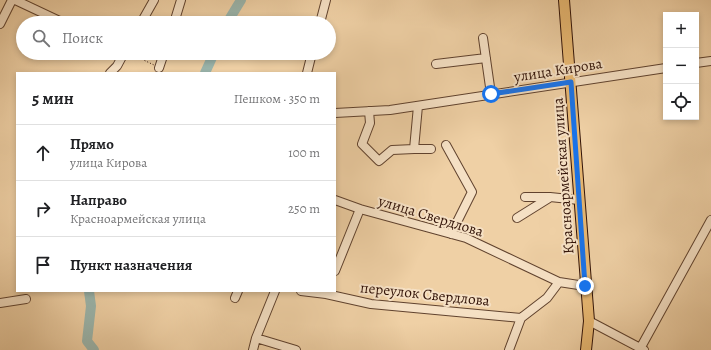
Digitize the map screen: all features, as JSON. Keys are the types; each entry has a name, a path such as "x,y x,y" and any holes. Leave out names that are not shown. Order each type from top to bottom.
{"main road":[{"name":"Красноармейская улица","path":"564,0 585,286 589,321 586,350"}],"street":[{"path":"0,24 14,0 49,16"},
{"path":"145,16 153,0"},
{"path":"176,16 181,0"},
{"path":"322,16 326,0"},
{"path":"483,38 491,94"},
{"path":"436,64 486,58"},
{"path":"111,72 120,60"},
{"path":"159,68 162,60"},
{"path":"307,72 310,60"},
{"path":"699,63 711,61"},
{"name":"улица Кирова","path":"336,113 390,110 663,68"},
{"path":"414,149 418,106"},
{"path":"369,111 370,123 362,144 379,161 392,150 432,149"},
{"path":"446,145 472,192 451,234"},
{"path":"525,197 550,197 579,200"},
{"path":"517,218 550,197"},
{"name":"улица Свердлова","path":"336,200 360,209 466,238 559,282 585,286"},
{"path":"336,269 360,209"},
{"path":"589,321 643,349 711,220"},
{"path":"509,350 522,318 547,298 559,282"},
{"path":"253,350 256,338 276,292"},
{"name":"переулок Свердлова","path":"327,292 371,304 522,318"},
{"path":"0,303 26,299"},
{"path":"256,338 296,350"}],"path":[{"path":"143,60 159,68"}],"waterway":[{"path":"231,16 241,0"},
{"path":"205,72 211,60"},
{"path":"89,292 91,306 87,341 94,350"}],"route":[{"path":"491,94 571,82 585,286"}]}
